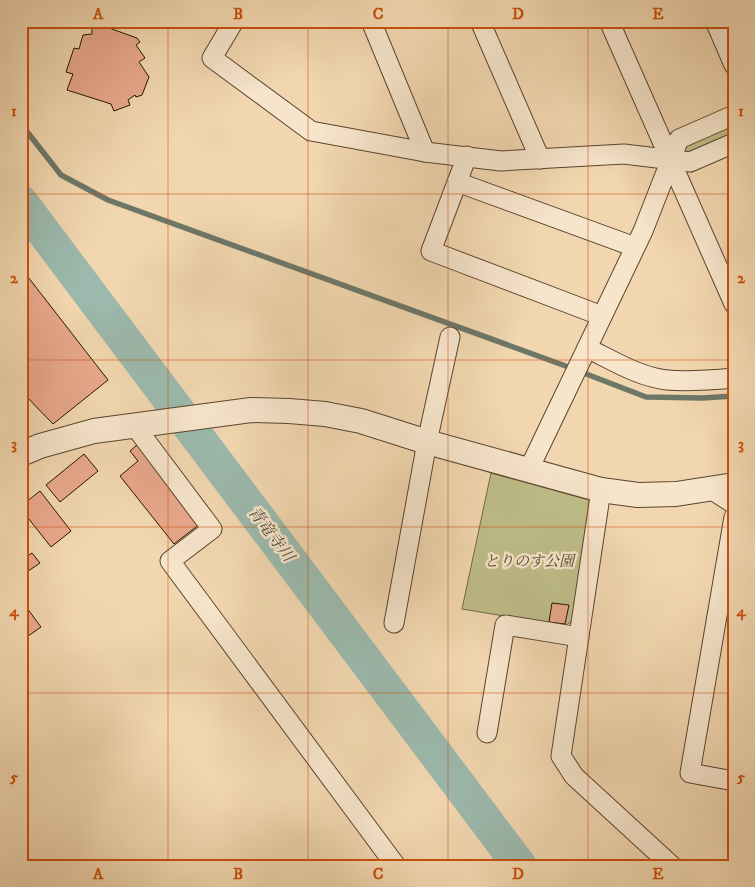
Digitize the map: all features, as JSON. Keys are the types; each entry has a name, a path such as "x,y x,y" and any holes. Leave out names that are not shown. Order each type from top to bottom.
{"street":[{"path":"234,21 212,58 311,131 425,152 501,161 624,154 690,162 734,143"},
{"path":"371,21 425,152"},
{"path":"480,21 540,159"},
{"path":"609,21 734,304"},
{"path":"715,21 734,65"},
{"path":"529,469 635,247 672,161 679,139 734,115"},
{"path":"467,156 431,251 602,316"},
{"path":"457,182 635,247"},
{"path":"394,623 427,442 450,337"},
{"path":"587,348 643,374 666,380 699,381 734,378"},
{"path":"21,454 40,446 94,431 251,410 289,411 325,414 361,422 601,490 638,495 676,494 723,487 734,504"},
{"path":"134,425 212,529 170,561 396,866"},
{"path":"601,490 560,756 574,776 672,866"},
{"path":"734,517 690,773 734,781"},
{"path":"487,733 505,625 579,637"}],"green space":[{"path":"734,124 734,133 687,153 684,148 684,145"},
{"name":"とりのす公園","path":"491,473 589,500 594,507 575,615 571,622 564,626 462,609"}],"building":[{"path":"98,24 137,38 140,42 136,45 145,58 139,62 149,77 142,95 136,97 135,95 128,100 130,105 114,111 111,104 67,90 73,74 66,72 74,48 79,49 83,35 92,34 92,25"},
{"path":"21,268 108,380 53,424 21,391"},
{"path":"138,444 200,524 174,544 120,476 138,461 130,451"},
{"path":"84,454 98,471 60,502 46,485"},
{"path":"40,491 71,531 51,547 21,509 21,506"},
{"path":"32,553 40,563 21,576 21,560"},
{"path":"21,600 41,627 21,641"},
{"path":"552,603 569,605 565,624 549,622"}],"waterway":[{"path":"21,124 61,175 108,200 563,365 646,397 702,398 734,396"},
{"name":"青竜寺川","path":"21,202 520,866"}]}
